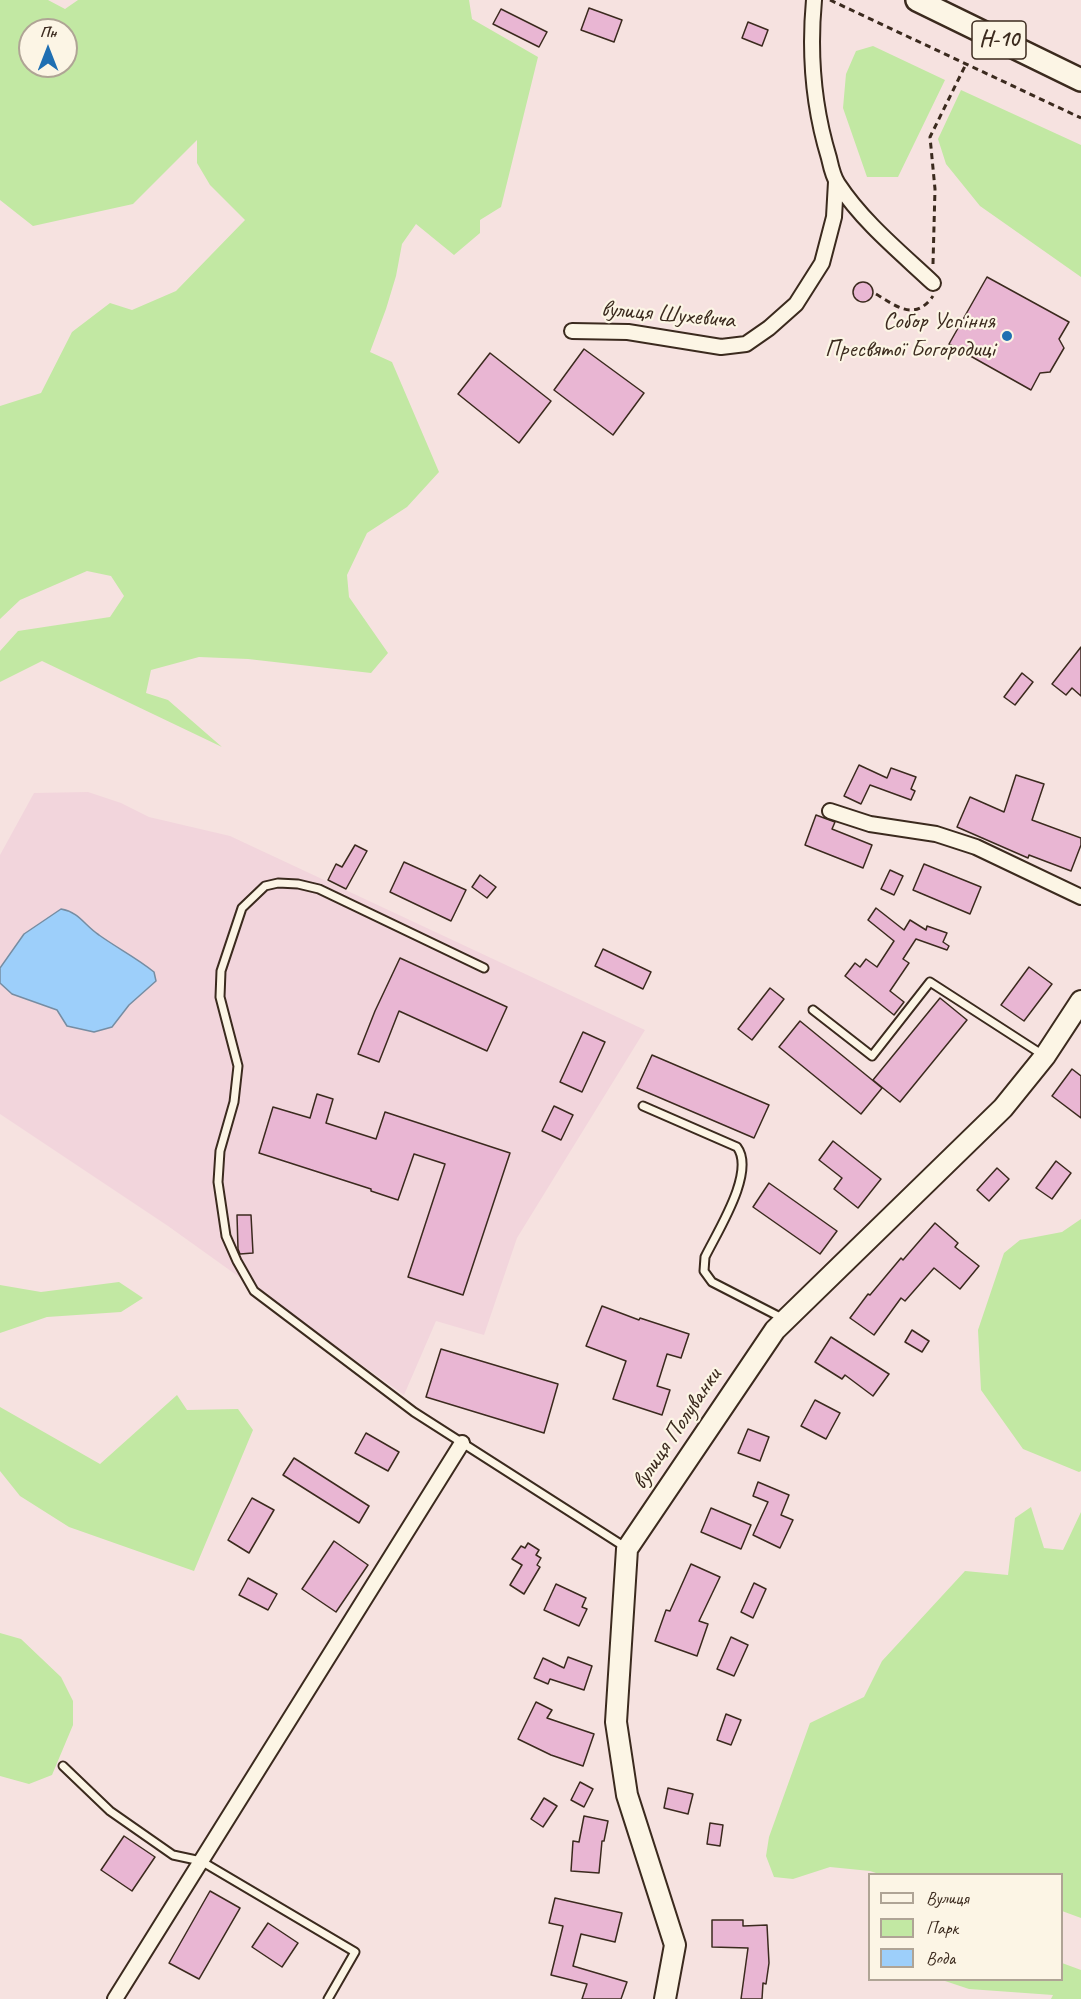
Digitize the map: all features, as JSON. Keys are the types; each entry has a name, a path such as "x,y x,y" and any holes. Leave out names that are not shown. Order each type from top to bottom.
{"main road":[{"name":"Н-10","path":"917,0 1081,80"}],"street":[{"name":"вулиця Шухевича","path":"572,332 628,332 721,347 746,344 796,304 822,263 834,217 836,182 824,143 813,84 811,56 814,0"},
{"name":"вулиця Шухевича","path":"836,182 870,223 933,283"},
{"path":"830,811 870,824 936,834 976,847 1081,897"},
{"name":"вулиця Полуванки","path":"627,1549 775,1330 1003,1108 1045,1056 1081,1001"},
{"path":"115,1999 462,1443"},
{"path":"627,1549 616,1722 627,1795 675,1945 664,1999"}],"lane":[{"path":"484,968 319,889 298,884 278,883 265,886 242,908 221,971 220,997 238,1066 234,1102 220,1151 218,1182 226,1236 254,1291 414,1412 627,1549"},
{"path":"813,1010 872,1056 930,982 1045,1056"},
{"path":"643,1106 737,1147 742,1154 742,1178 705,1257 704,1272 712,1282 786,1321"},
{"path":"63,1766 111,1811 173,1855 201,1861 355,1952 328,1999"}],"path":[{"path":"830,0 1081,118"},
{"path":"876,294 901,309 910,311 922,307 939,287 933,283 935,189 930,137 966,64"}],"shaded area":[{"path":"88,792 121,803 149,817 230,836 645,1030 517,1238 484,1335 436,1321 404,1395 168,1226 0,1114 0,855 34,793"}],"green space":[{"path":"0,0 48,0 65,9 78,0 469,0 472,19 538,57 501,207 480,220 480,233 454,255 416,224 402,244 396,276 370,352 392,362 439,472 407,507 367,533 347,575 349,597 388,653 371,673 248,659 199,657 151,670 146,693 168,700 222,747 42,661 0,682 0,651 18,631 110,617 124,596 111,576 87,571 20,600 0,619 0,406 41,393 72,332 110,303 132,310 176,291 245,220 210,185 197,163 197,140 133,204 33,226 0,200"},
{"path":"873,46 945,80 898,177 867,177 843,108 846,74 856,51"},
{"path":"961,90 1081,145 1081,277 980,206 946,164 938,139"},
{"path":"1081,1219 1081,1471 1079,1472 1023,1449 981,1390 978,1330 1004,1253 1020,1240 1062,1232"},
{"path":"119,1282 143,1298 121,1312 47,1317 0,1333 0,1285 41,1292"},
{"path":"177,1395 187,1410 238,1409 253,1430 194,1571 69,1527 20,1496 0,1471 0,1407 100,1464"},
{"path":"1031,1507 1044,1548 1063,1550 1081,1512 1081,1918 1063,1911 1063,1873 876,1873 830,1867 793,1879 774,1877 766,1856 769,1837 810,1723 864,1697 882,1661 965,1571 1008,1575 1015,1518"},
{"path":"0,1633 21,1639 61,1677 73,1701 73,1725 52,1775 29,1784 0,1776"},
{"path":"1063,1963 1081,1970 1081,1999 1051,1999 1053,1995 969,1989 945,1981 1063,1981"}],"water":[{"path":"61,909 77,916 99,935 154,972 156,981 129,1005 112,1027 94,1032 67,1026 57,1010 12,994 0,983 0,968 24,934"}],"building":[{"path":"589,8 622,20 614,42 581,30"},
{"path":"501,9 547,32 539,47 493,24"},
{"path":"748,22 768,30 762,46 742,38"},
{"name":"Собор Успіння Пресвятої Богородиці","path":"987,277 1069,322 1059,339 1064,348 1050,372 1040,373 1031,390 949,344"},
{"path":"863,282 870,285 873,292 870,299 863,302 856,299 853,292 856,285"},
{"path":"584,349 644,393 613,435 554,390"},
{"path":"490,353 551,401 519,443 458,394"},
{"path":"1081,647 1081,696 1072,688 1066,695 1052,684"},
{"path":"1022,673 1033,682 1015,705 1004,697"},
{"path":"859,765 887,778 891,768 916,777 911,789 915,791 911,800 870,785 861,804 844,796"},
{"path":"1016,775 1044,784 1032,820 1081,838 1081,845 1071,871 1029,855 1028,858 957,827 970,797 1004,812"},
{"path":"816,815 835,822 832,829 872,845 863,868 805,845"},
{"path":"355,845 367,851 346,889 328,880 336,864 342,867"},
{"path":"404,862 466,890 451,921 390,892"},
{"path":"924,864 981,887 970,914 913,890"},
{"path":"890,870 903,876 894,895 881,889"},
{"path":"480,875 496,887 487,898 472,887"},
{"path":"876,908 904,930 910,920 926,930 927,926 947,933 943,942 949,946 947,950 916,939 903,959 909,963 890,991 904,1002 894,1015 845,976 855,963 860,967 866,959 877,967 894,941 868,920"},
{"path":"603,949 651,972 643,989 595,966"},
{"path":"400,958 507,1007 487,1051 399,1011 379,1062 358,1054"},
{"path":"1029,967 1052,984 1024,1021 1001,1005"},
{"path":"770,988 784,999 752,1040 738,1029"},
{"path":"940,998 967,1020 900,1102 873,1080"},
{"path":"800,1021 882,1088 861,1114 779,1047"},
{"path":"583,1032 605,1042 582,1092 560,1082"},
{"path":"652,1055 769,1105 754,1138 637,1088"},
{"path":"1072,1069 1081,1076 1081,1118 1052,1096"},
{"path":"317,1094 333,1099 326,1123 376,1139 385,1112 510,1153 463,1295 408,1277 445,1164 414,1154 398,1200 259,1153 273,1107 310,1118"},
{"path":"554,1106 573,1115 561,1140 542,1131"},
{"path":"833,1141 881,1179 858,1208 834,1189 842,1178 819,1160"},
{"path":"1056,1161 1071,1173 1052,1199 1036,1188"},
{"path":"997,1168 1009,1179 989,1201 977,1190"},
{"path":"769,1183 837,1231 820,1254 753,1207"},
{"path":"237,1215 251,1215 253,1253 240,1254"},
{"path":"935,1223 958,1243 955,1247 979,1266 960,1289 934,1268 905,1301 901,1298 874,1335 850,1318 868,1294 870,1295"},
{"path":"602,1306 639,1320 640,1318 689,1334 681,1358 667,1354 657,1386 670,1390 662,1415 613,1399 626,1361 586,1346"},
{"path":"912,1330 929,1341 922,1352 905,1342"},
{"path":"831,1337 889,1374 873,1396 845,1375 842,1379 815,1362"},
{"path":"441,1349 558,1384 544,1433 426,1397"},
{"path":"815,1400 840,1413 826,1439 801,1426"},
{"path":"748,1429 769,1437 760,1461 738,1453"},
{"path":"366,1433 399,1452 388,1471 355,1453"},
{"path":"294,1458 369,1506 359,1523 283,1475"},
{"path":"758,1482 789,1495 781,1515 793,1520 780,1548 753,1535 768,1502 753,1496"},
{"path":"252,1498 274,1510 249,1553 228,1540"},
{"path":"711,1508 751,1525 741,1549 701,1532"},
{"path":"334,1541 368,1565 336,1612 302,1589"},
{"path":"528,1543 539,1550 536,1555 541,1558 537,1565 540,1567 524,1594 510,1585 522,1565 512,1559 521,1546 525,1548"},
{"path":"691,1564 720,1577 699,1621 708,1624 697,1656 655,1641 666,1610 670,1611"},
{"path":"248,1578 277,1594 268,1610 239,1595"},
{"path":"754,1583 766,1589 753,1618 741,1612"},
{"path":"556,1584 586,1598 582,1607 587,1609 579,1626 544,1610"},
{"path":"731,1637 748,1645 734,1676 717,1669"},
{"path":"568,1657 592,1666 584,1690 550,1679 548,1684 534,1678 543,1658 564,1668"},
{"path":"536,1702 552,1710 547,1718 594,1734 583,1766 551,1755 518,1739"},
{"path":"726,1714 741,1720 731,1745 717,1740"},
{"path":"580,1782 593,1789 584,1807 571,1800"},
{"path":"668,1788 693,1794 688,1814 664,1808"},
{"path":"544,1798 557,1806 543,1827 531,1819"},
{"path":"584,1816 608,1821 604,1841 602,1841 599,1873 571,1871 573,1841 579,1842"},
{"path":"710,1823 723,1825 720,1846 707,1844"},
{"path":"124,1836 155,1857 132,1891 101,1870"},
{"path":"210,1891 240,1908 199,1979 169,1963"},
{"path":"555,1898 622,1913 615,1942 581,1934 573,1966 627,1982 621,1999 582,1999 587,1984 551,1975 563,1926 549,1923"},
{"path":"712,1920 743,1920 743,1926 767,1925 769,1963 766,1984 763,1983 762,1999 741,1999 748,1948 712,1947"},
{"path":"268,1923 298,1943 282,1967 252,1947"}],"place":[{"name":"Собор Успіння Пресвятої Богородиці","path":"1007,336"}]}
